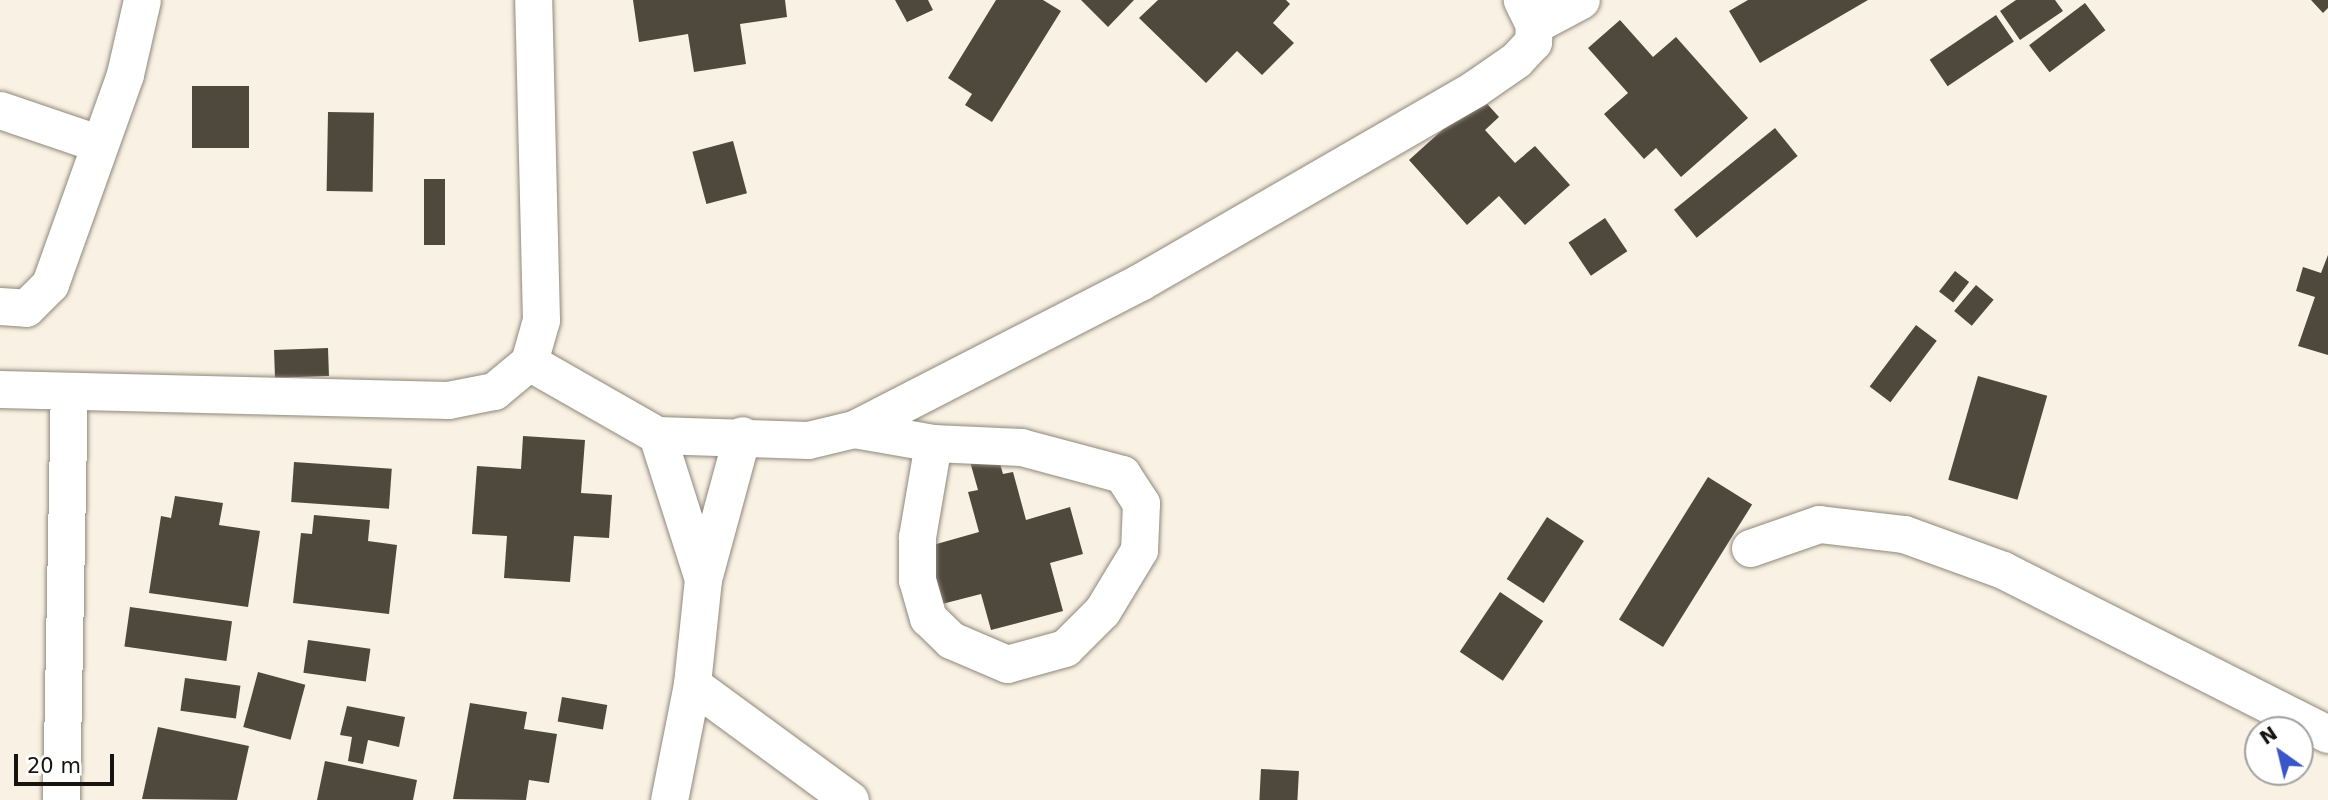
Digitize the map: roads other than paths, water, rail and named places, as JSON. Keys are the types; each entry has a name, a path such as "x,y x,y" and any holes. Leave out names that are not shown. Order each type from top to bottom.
{"street":[{"path":"0,306 26,308 50,284 97,143 125,74 142,0"},
{"path":"0,389 69,393 448,400 494,391 529,362 541,320 533,0"},
{"path":"529,362 657,435 742,435 808,440 853,429 1140,282 1474,89 1516,60 1533,42 1528,13 1581,0"},
{"path":"0,110 97,143"},
{"path":"61,800 69,393"},
{"path":"853,429 933,443 1021,447 1076,459 1122,474 1141,503 1139,550 1102,611 1065,648 1007,664 951,640 928,618 917,580 917,537 933,443"},
{"path":"657,435 704,579"},
{"path":"669,800 692,684 704,579 742,435"},
{"path":"1750,548 1819,524 1904,534 2003,570 2328,734"},
{"path":"692,684 850,800"}]}
